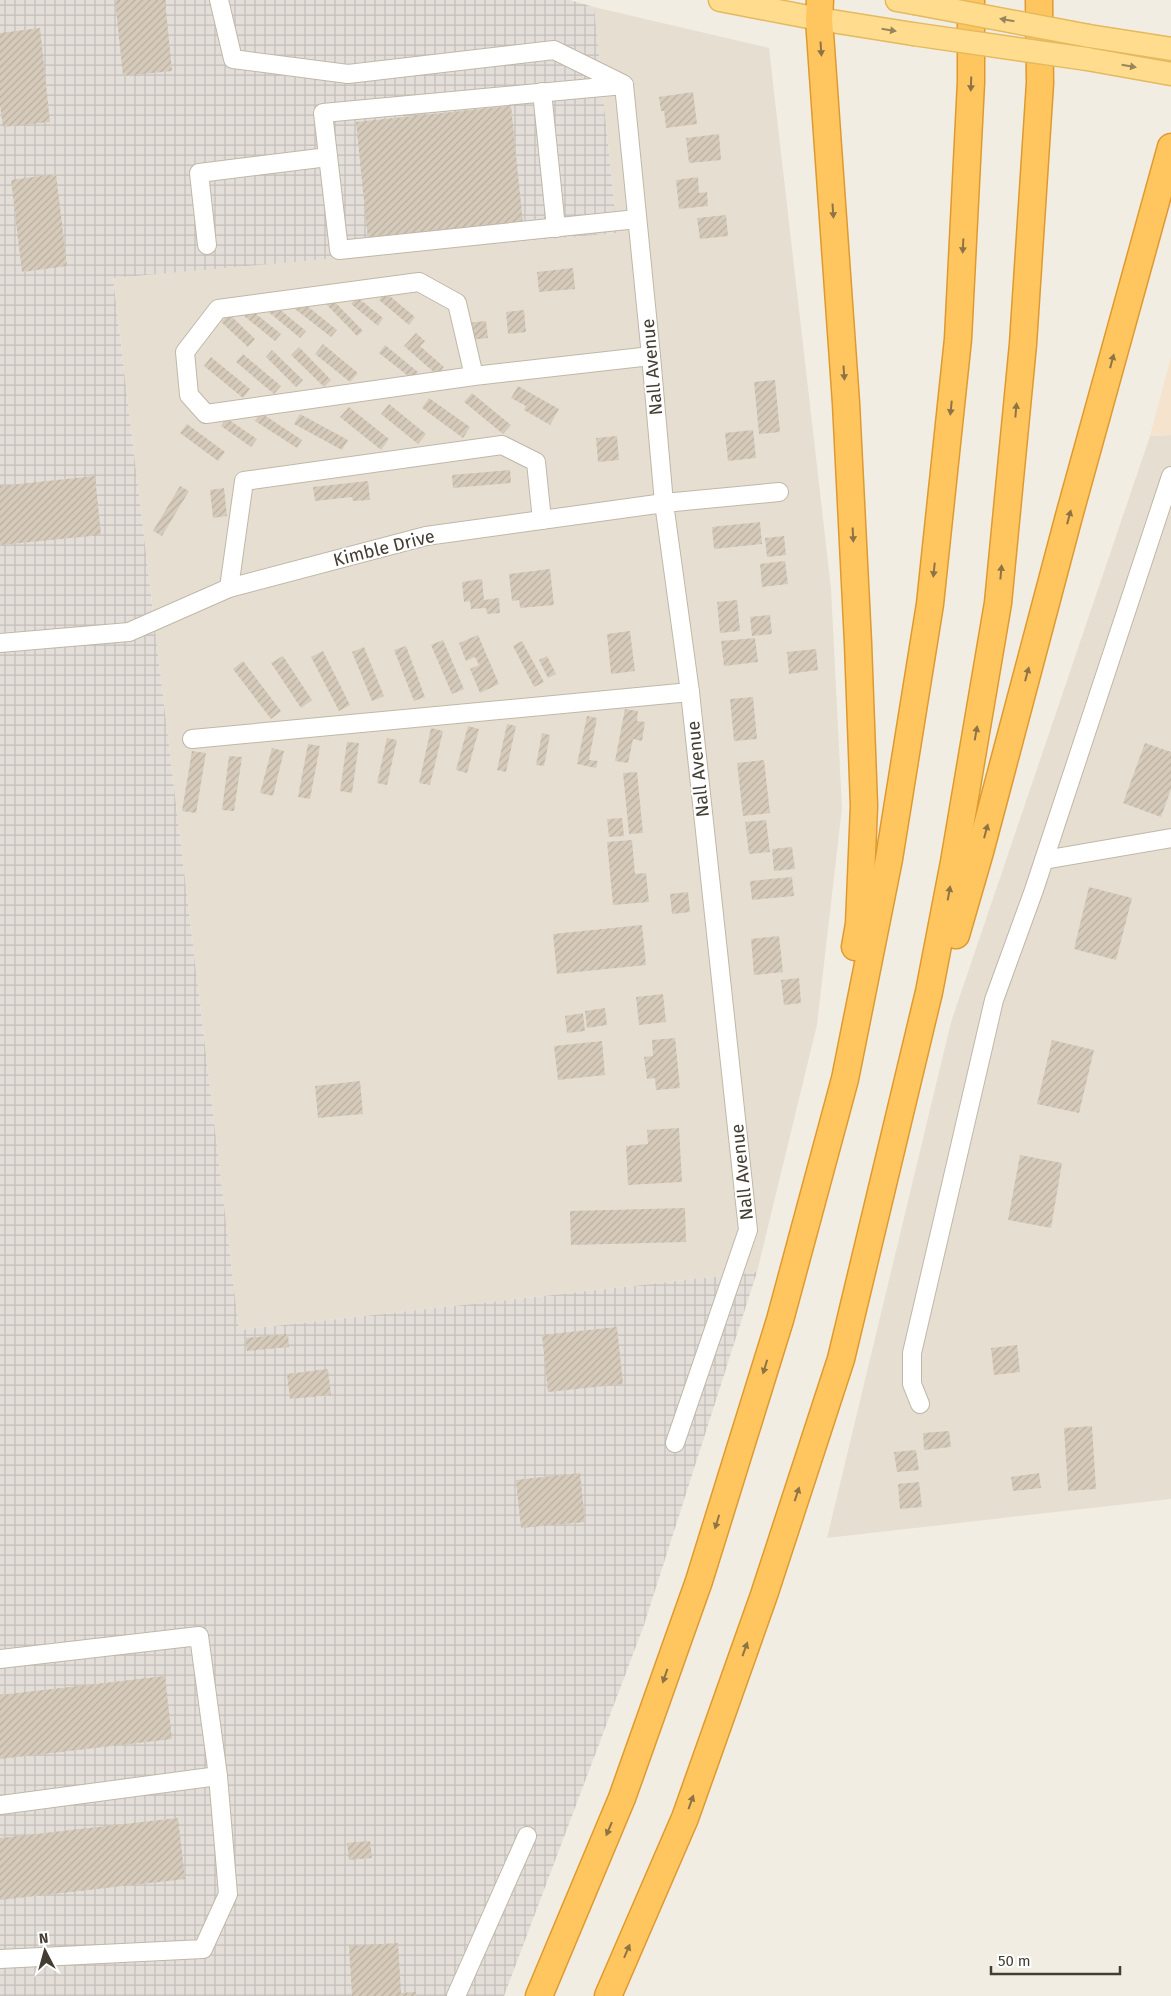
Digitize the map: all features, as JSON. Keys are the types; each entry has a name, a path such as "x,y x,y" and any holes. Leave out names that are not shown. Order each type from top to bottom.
{"highway":[{"path":"539,1996 622,1798 699,1581 780,1320 847,1070 889,859 930,604 958,339 971,82 971,0"},
{"path":"608,1996 685,1818 764,1595 840,1359 929,992 947,900 998,603 1023,335 1040,83 1039,0"},
{"path":"780,1320 859,924 864,806 846,403 819,10"},
{"path":"929,992 953,943 980,852 1069,516 1171,147"}],"main road":[{"path":"720,0 819,10 913,34 1087,59 1171,74"},
{"path":"905,2 1171,49"}],"street":[{"path":"219,0 233,60 348,74 554,50 624,84"},
{"path":"624,84 323,113 339,250 637,219"},
{"name":"Nall Avenue","path":"624,84 664,503 690,692 748,1230 675,1443"},
{"path":"542,92 556,228"},
{"path":"207,245 199,173 328,157"},
{"path":"474,376 457,303 419,282 218,309 185,352 188,395 206,414 474,376 651,356"},
{"path":"229,588 244,481 502,445 536,462 542,520"},
{"path":"920,1404 912,1384 912,1353 994,1000 1044,860 1171,476"},
{"name":"Kimble Drive","path":"0,643 129,632 229,588 426,536 664,503 779,492"},
{"path":"192,739 690,692"},
{"path":"1044,860 1171,838"},
{"path":"0,1658 199,1636 218,1776 228,1894 203,1949 0,1959"},
{"path":"0,1804 218,1776"},
{"path":"456,1996 527,1836"}],"shaded area":[{"path":"0,0 570,0 594,7 617,233 113,278 239,1330 757,1272 644,1625 504,1996 0,1996"},
{"path":"594,7 769,48 831,588 842,808 817,1025 757,1272 239,1330 113,277 617,233"},
{"path":"1171,357 1171,435 1150,436"},
{"path":"1171,435 1171,1499 827,1538 951,1022 1150,436"}],"building":[{"path":"115,0 165,0 172,71 123,76"},
{"path":"40,28 50,122 3,127 0,105 0,33"},
{"path":"693,92 697,124 666,128 664,111 661,111 659,97"},
{"path":"511,106 523,224 368,240 356,122"},
{"path":"719,134 721,160 689,163 686,138"},
{"path":"56,174 67,266 22,272 11,180"},
{"path":"698,177 699,193 707,192 708,206 679,209 676,180"},
{"path":"726,215 728,236 700,239 697,218"},
{"path":"573,268 575,289 539,292 537,272"},
{"path":"385,292 415,317 409,325 379,300"},
{"path":"357,297 383,318 378,326 351,304"},
{"path":"332,299 363,331 357,336 326,304"},
{"path":"301,301 337,330 331,337 295,309"},
{"path":"272,303 306,331 300,338 266,310"},
{"path":"250,309 281,334 275,341 244,316"},
{"path":"524,310 526,332 508,334 506,312"},
{"path":"229,314 255,339 248,347 221,322"},
{"path":"486,321 488,338 468,340 466,323"},
{"path":"416,333 425,341 420,346 444,367 437,375 404,346"},
{"path":"323,344 358,373 350,382 315,354"},
{"path":"385,345 418,372 412,379 379,353"},
{"path":"299,347 331,380 324,387 291,355"},
{"path":"272,350 303,380 296,387 266,357"},
{"path":"243,354 281,386 274,394 236,362"},
{"path":"211,357 250,389 243,398 204,366"},
{"path":"775,380 780,432 759,434 754,382"},
{"path":"518,386 559,409 550,425 524,410 526,406 511,398"},
{"path":"472,393 511,425 503,434 464,402"},
{"path":"429,398 470,427 463,438 422,408"},
{"path":"389,404 426,434 418,444 381,414"},
{"path":"349,407 389,439 381,450 340,417"},
{"path":"261,413 302,440 297,448 255,421"},
{"path":"300,414 348,440 342,450 294,424"},
{"path":"226,418 257,439 251,447 221,426"},
{"path":"187,424 225,452 218,461 180,433"},
{"path":"753,430 756,458 728,461 725,433"},
{"path":"617,436 619,460 598,462 596,438"},
{"path":"510,470 511,483 453,488 452,475"},
{"path":"95,476 101,535 0,545 0,486"},
{"path":"368,481 370,500 353,501 352,497 315,501 313,487"},
{"path":"180,486 189,491 162,536 153,531"},
{"path":"224,488 227,516 213,518 210,490"},
{"path":"760,522 762,544 714,549 712,527"},
{"path":"784,536 786,555 767,557 765,538"},
{"path":"785,561 788,584 762,587 760,564"},
{"path":"550,569 554,605 520,608 519,600 512,601 509,574"},
{"path":"482,579 484,600 499,598 500,613 487,614 486,608 471,609 470,601 464,602 462,582"},
{"path":"737,600 740,631 720,633 717,602"},
{"path":"770,615 772,634 752,636 750,617"},
{"path":"630,631 635,671 611,674 607,634"},
{"path":"478,635 499,684 480,693 470,669 479,665 475,657 466,661 459,643"},
{"path":"755,638 758,662 724,666 721,641"},
{"path":"443,640 464,689 452,694 431,645"},
{"path":"522,641 544,682 534,687 513,646"},
{"path":"406,646 425,697 414,701 394,650"},
{"path":"364,647 384,696 372,701 352,652"},
{"path":"816,649 818,670 789,674 787,652"},
{"path":"323,651 350,705 339,711 311,657"},
{"path":"283,656 312,700 301,708 271,663"},
{"path":"547,656 556,674 548,678 539,660"},
{"path":"243,661 281,711 271,719 233,669"},
{"path":"753,697 757,739 734,741 730,699"},
{"path":"625,709 638,711 637,721 645,722 642,741 633,739 628,763 615,761"},
{"path":"587,716 597,718 589,760 598,761 596,768 577,764"},
{"path":"507,724 516,726 506,772 497,770"},
{"path":"468,726 479,729 467,773 456,770"},
{"path":"431,728 443,731 430,785 419,783"},
{"path":"542,733 550,735 544,766 536,765"},
{"path":"387,738 397,740 387,785 377,783"},
{"path":"347,742 359,743 352,793 340,791"},
{"path":"1145,743 1171,752 1171,789 1161,817 1123,803"},
{"path":"308,744 320,746 310,799 298,797"},
{"path":"272,748 284,751 273,796 260,793"},
{"path":"192,751 206,753 196,813 182,811"},
{"path":"229,756 242,757 234,811 222,810"},
{"path":"764,760 770,813 743,816 737,763"},
{"path":"637,772 643,833 629,834 623,773"},
{"path":"622,818 624,836 609,837 607,819"},
{"path":"766,820 770,852 749,854 745,822"},
{"path":"632,840 635,874 646,873 649,902 613,905 607,842"},
{"path":"792,847 795,869 774,871 772,849"},
{"path":"792,877 794,896 752,900 750,881"},
{"path":"1089,887 1132,898 1116,960 1074,949"},
{"path":"688,892 690,912 672,914 670,894"},
{"path":"642,925 646,965 557,974 553,934"},
{"path":"779,936 783,972 754,975 751,939"},
{"path":"799,978 801,1003 784,1005 781,980"},
{"path":"663,994 666,1022 639,1025 636,997"},
{"path":"605,1008 607,1025 587,1028 585,1011"},
{"path":"583,1013 585,1031 567,1033 565,1016"},
{"path":"675,1038 680,1088 656,1090 655,1078 647,1079 644,1057 653,1056 652,1040"},
{"path":"1052,1040 1094,1050 1079,1113 1037,1104"},
{"path":"602,1041 605,1075 558,1080 554,1046"},
{"path":"360,1081 363,1114 318,1118 315,1086"},
{"path":"679,1128 682,1182 628,1185 626,1146 648,1144 647,1130"},
{"path":"1020,1155 1062,1163 1051,1228 1008,1220"},
{"path":"685,1208 686,1242 571,1245 570,1211"},
{"path":"617,1327 623,1384 548,1392 542,1335"},
{"path":"288,1334 289,1347 247,1351 245,1338"},
{"path":"1017,1345 1020,1372 994,1375 991,1348"},
{"path":"328,1369 331,1395 290,1399 287,1374"},
{"path":"1092,1426 1096,1489 1068,1491 1064,1428"},
{"path":"949,1431 951,1447 924,1450 923,1433"},
{"path":"916,1450 919,1470 897,1472 894,1452"},
{"path":"580,1473 585,1522 521,1528 516,1480"},
{"path":"1039,1473 1041,1488 1013,1491 1011,1477"},
{"path":"919,1482 922,1507 900,1509 898,1484"},
{"path":"165,1676 172,1739 0,1759 0,1695"},
{"path":"178,1818 185,1879 0,1900 0,1838"},
{"path":"370,1841 372,1858 349,1860 347,1843"},
{"path":"398,1943 401,1993 416,1992 416,1996 352,1996 349,1946"}]}
